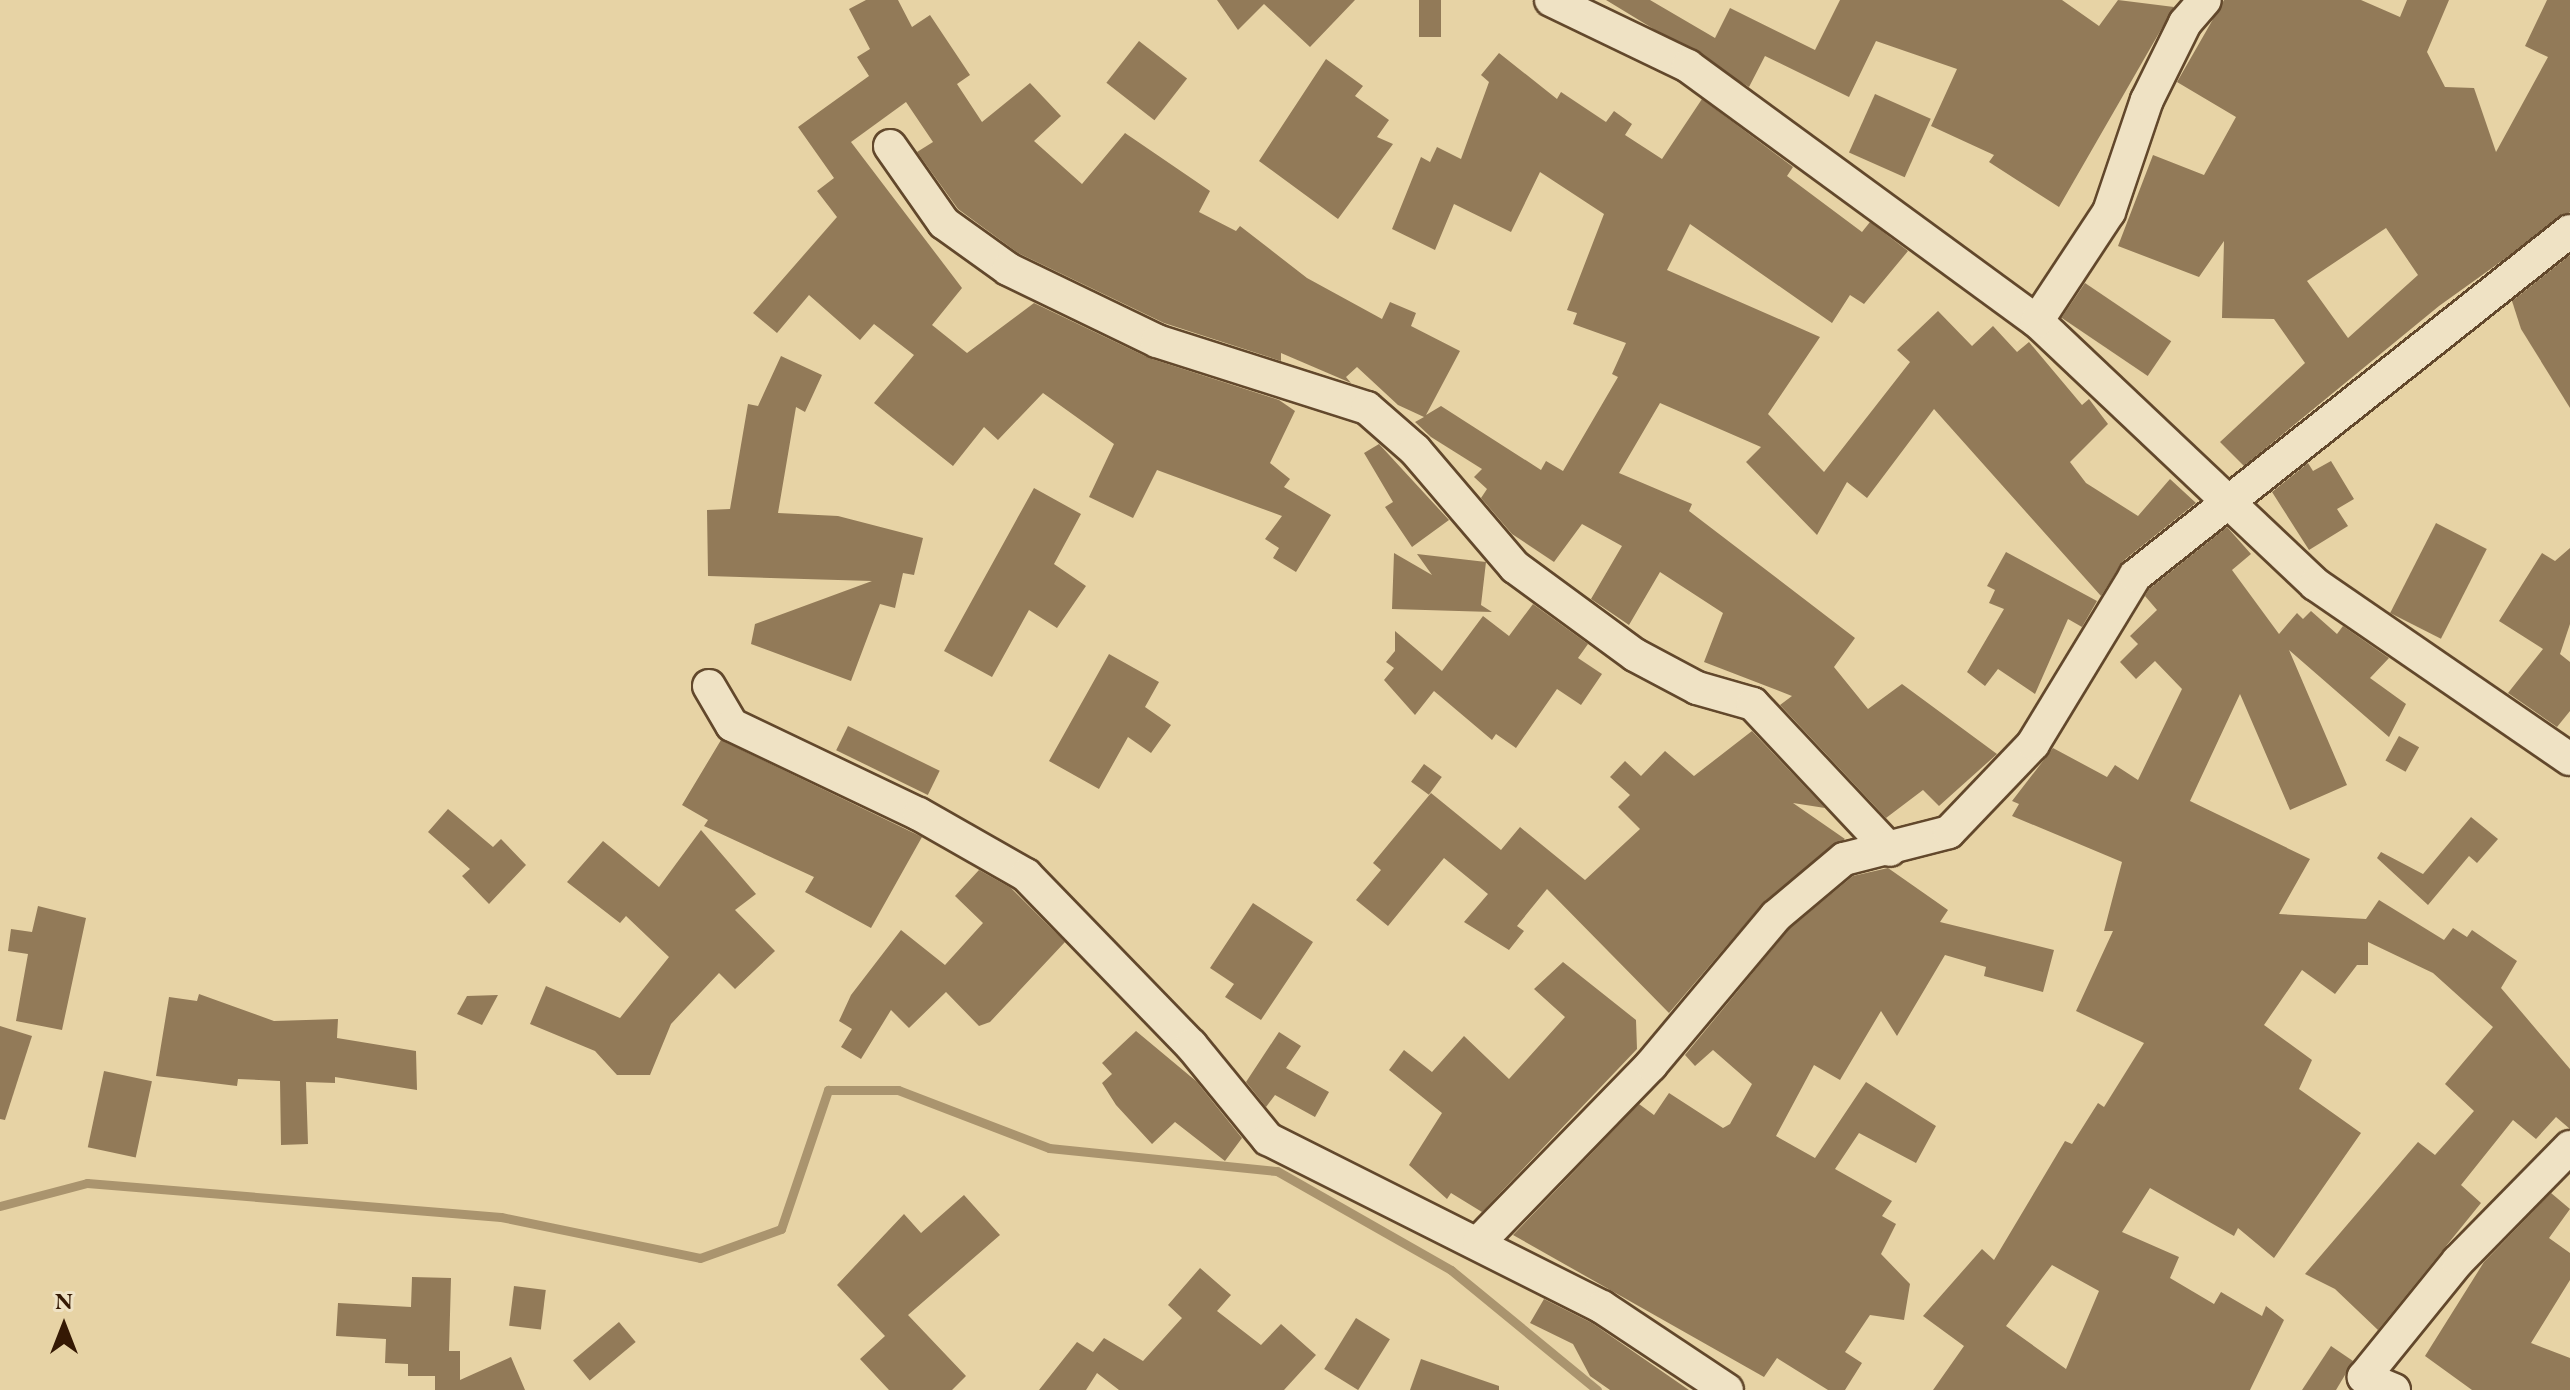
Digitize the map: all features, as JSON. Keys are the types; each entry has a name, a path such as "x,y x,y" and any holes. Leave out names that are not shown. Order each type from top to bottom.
{"street":[{"path":"1551,0 1688,66 2037,321 2231,501 2315,584 2570,759"},
{"path":"2037,321 2109,212 2147,100 2185,23 2205,0"},
{"path":"890,146 944,223 1008,269 1157,341 1367,408 1415,450 1515,567 1635,655 1697,688 1753,704 1890,850"},
{"path":"1479,1242 1651,1065 1776,916 1844,859 1890,850 1949,832 2033,744 2135,576 2570,231"},
{"path":"709,686 732,725 919,814 1026,875 1191,1045 1268,1139 1479,1242 1602,1307 1727,1390"},
{"path":"2394,1390 2360,1384 2458,1261 2570,1147"}],"building":[{"path":"866,0 898,0 912,27 930,15 970,75 957,84 982,122 1030,83 1061,116 1034,141 1082,184 1125,133 1210,191 1199,212 1236,231 1240,226 1307,278 1382,319 1390,302 1416,313 1411,326 1460,351 1426,415 1441,406 1541,470 1546,461 1563,471 1618,377 1612,374 1626,343 1573,324 1577,313 1567,310 1604,214 1540,172 1511,232 1454,204 1435,250 1392,229 1421,157 1430,162 1437,147 1461,159 1489,82 1481,75 1499,53 1557,99 1561,92 1606,122 1614,111 1632,124 1625,135 1662,159 1702,99 1793,167 1787,176 1862,232 1870,222 1908,251 1864,304 1850,295 1832,323 1690,224 1667,270 1820,337 1768,414 1824,472 1910,362 1897,350 1938,311 1972,346 1993,326 2017,352 2029,342 2082,405 2089,399 2108,424 2070,462 2086,483 2138,516 2170,479 2196,503 2123,561 2101,596 1934,409 1867,498 1847,482 1817,535 1746,462 1761,447 1660,403 1619,473 1692,504 1689,511 1855,638 1834,667 1868,709 1902,684 1997,754 1939,806 1923,790 1886,818 1780,705 1792,696 1704,662 1723,613 1660,572 1629,625 1591,599 1622,546 1582,524 1554,562 1512,534 1481,498 1487,489 1474,477 1482,469 1431,437 1415,422 1424,417 1398,405 1357,367 1346,377 1351,383 1281,353 1281,361 1164,323 1018,253 958,209 917,152 933,142 906,102 851,142 962,288 932,325 967,353 1034,303 1149,358 1279,400 1295,411 1270,463 1290,479 1284,487 1331,515 1296,572 1273,558 1279,548 1265,539 1282,516 1157,470 1133,518 1089,497 1114,444 1043,393 998,440 984,427 953,466 874,403 914,355 874,324 860,340 809,295 777,333 753,313 837,217 817,191 834,178 798,127 869,76 857,57 870,49 849,9"},
{"path":"1217,0 1355,0 1310,47 1264,4 1238,30"},
{"path":"1419,0 1441,0 1441,37 1419,37"},
{"path":"1606,0 1650,0 1715,38 1730,8 1815,50 1840,0 2062,0 2099,26 2118,0 2174,7 2059,207 1989,162 1994,155 1931,126 1957,69 1876,41 1849,97 1765,56 1749,87"},
{"path":"2224,0 2361,0 2400,17 2407,0 2449,0 2427,52 2445,87 2474,88 2496,152 2548,57 2525,46 2547,0 2570,0 2570,212 2439,306 2244,466 2220,442 2305,363 2274,319 2222,318 2224,241 2199,277 2118,246 2153,155 2204,175 2236,117 2177,82","holes":["2386,228 2418,275 2348,338 2307,281"]},
{"path":"1139,41 1187,79 1154,120 1106,83"},
{"path":"1326,59 1363,86 1355,96 1389,120 1377,137 1393,144 1338,219 1259,161"},
{"path":"1875,94 1931,119 1905,177 1849,152"},
{"path":"2570,255 2570,408 2521,329 2512,301"},
{"path":"2085,283 2171,341 2148,376 2062,318"},
{"path":"781,356 822,375 805,412 796,407 778,513 838,516 923,538 914,575 903,573 895,608 880,604 851,681 751,644 755,624 872,581 708,576 707,510 730,509 748,404 758,406"},
{"path":"1379,444 1449,520 1412,547 1385,507 1393,502 1364,453"},
{"path":"2331,461 2354,499 2337,509 2348,526 2309,550 2272,492 2308,463 2313,471"},
{"path":"1034,488 1081,514 1054,564 1086,586 1057,628 1029,610 992,677 944,651"},
{"path":"2436,523 2487,549 2441,639 2390,613"},
{"path":"2227,527 2251,554 2232,570 2279,634 2297,613 2303,619 2311,611 2337,634 2343,626 2389,658 2370,678 2406,704 2389,737 2289,650 2347,785 2290,810 2240,694 2190,801 2310,859 2279,914 2366,919 2379,900 2444,940 2453,928 2467,937 2472,930 2517,961 2501,988 2570,1069 2570,1129 2556,1117 2536,1139 2513,1120 2461,1185 2481,1203 2378,1330 2335,1289 2305,1274 2418,1142 2435,1155 2474,1111 2445,1084 2493,1027 2433,973 2368,942 2368,965 2357,965 2335,994 2302,970 2264,1025 2312,1060 2299,1089 2361,1133 2274,1258 2238,1228 2234,1236 2150,1188 2122,1232 2179,1257 2170,1278 2214,1304 2221,1292 2262,1316 2266,1306 2284,1320 2250,1390 1933,1390 1964,1346 1923,1316 1982,1249 1994,1260 2065,1141 2072,1144 2098,1103 2104,1107 2144,1043 2076,1011 2113,931 2104,931 2122,862 2012,816 2019,804 2012,801 2053,748 2107,777 2115,765 2138,780 2182,689 2155,661 2136,679 2120,662 2138,644 2130,636 2157,610 2145,596 2149,589","holes":["2052,1265 2099,1291 2066,1369 2006,1326"]},
{"path":"2570,548 2570,624 2560,654 2570,662 2570,711 2557,727 2508,693 2543,649 2499,621 2542,553 2555,561"},
{"path":"2006,552 2097,601 2082,627 2068,619 2035,694 1998,669 1985,686 1967,672 2004,609 1989,603 1995,590 1987,586"},
{"path":"1394,553 1432,575 1417,554 1486,562 1481,605 1492,612 1392,609"},
{"path":"1533,604 1588,644 1578,658 1602,674 1581,705 1557,689 1516,748 1496,734 1492,740 1434,691 1415,715 1384,680 1394,668 1386,662 1395,651 1395,631 1442,671 1483,616 1509,636"},
{"path":"1109,654 1159,682 1145,707 1171,725 1151,753 1128,737 1099,789 1049,761"},
{"path":"848,726 940,771 928,795 836,750"},
{"path":"1752,731 1825,808 1793,803 1845,839 1764,902 1669,1013 1547,889 1517,926 1524,931 1509,950 1464,922 1488,894 1444,858 1388,926 1356,900 1381,870 1373,863 1431,793 1501,850 1520,827 1585,880 1640,829 1618,807 1630,795 1610,777 1625,761 1641,776 1665,751 1694,776"},
{"path":"2399,736 2419,747 2406,772 2385,760"},
{"path":"721,740 922,837 871,928 805,892 814,877 704,826 708,820 682,805"},
{"path":"1424,764 1442,777 1429,795 1411,782"},
{"path":"448,809 493,847 501,839 526,865 489,904 462,876 470,869 428,832"},
{"path":"2471,817 2498,839 2477,863 2469,856 2428,905 2377,858 2381,852 2423,874"},
{"path":"701,830 756,894 735,910 775,951 735,989 719,973 671,1024 650,1075 617,1075 595,1051 530,1024 546,986 620,1018 669,957 626,916 620,923 567,882 603,841 659,887"},
{"path":"1888,868 1948,910 1940,922 2054,950 2043,992 1984,976 1986,967 1945,955 1897,1036 1881,1011 1840,1080 1814,1065 1776,1136 1815,1158 1866,1082 1936,1126 1916,1163 1859,1133 1835,1169 1892,1201 1882,1216 1896,1224 1881,1254 1910,1284 1904,1320 1870,1315 1845,1352 1862,1363 1845,1390 1828,1390 1777,1358 1764,1377 1513,1235 1639,1104 1654,1115 1669,1093 1723,1128 1730,1124 1752,1084 1713,1050 1695,1066 1685,1055 1789,929 1853,876"},
{"path":"979,870 1011,888 1065,942 990,1022 979,1026 946,992 909,1028 891,1010 861,1059 841,1047 852,1029 839,1021 851,995 901,930 945,965 983,923 955,896"},
{"path":"1253,903 1313,942 1261,1020 1225,997 1234,984 1210,968"},
{"path":"38,906 86,918 62,1030 16,1021 28,954 8,951 11,929 32,932"},
{"path":"1563,962 1636,1020 1637,1049 1482,1212 1451,1193 1447,1199 1409,1165 1442,1113 1389,1070 1404,1050 1432,1072 1464,1036 1509,1079 1565,1017 1534,989"},
{"path":"199,994 274,1021 338,1019 337,1038 416,1051 417,1090 335,1077 335,1083 306,1082 308,1144 281,1145 280,1081 238,1079 237,1086 156,1076 169,997 197,1001"},
{"path":"498,995 482,1025 457,1014 467,996"},
{"path":"0,1026 32,1036 5,1120 0,1119"},
{"path":"1136,1031 1196,1081 1242,1138 1225,1161 1175,1122 1152,1144 1116,1105 1102,1083 1112,1074 1102,1063"},
{"path":"1279,1032 1301,1046 1286,1068 1329,1092 1315,1117 1275,1095 1266,1107 1246,1082"},
{"path":"104,1071 152,1081 136,1157 88,1147"},
{"path":"2551,1193 2570,1209 2549,1238 2570,1253 2570,1280 2531,1343 2570,1358 2570,1390 2472,1390 2425,1356 2484,1262"},
{"path":"964,1195 1000,1235 908,1315 966,1376 952,1390 889,1390 860,1359 885,1336 837,1285 904,1214 921,1233"},
{"path":"1200,1268 1231,1295 1217,1311 1261,1345 1281,1324 1316,1355 1284,1390 1119,1390 1097,1373 1086,1390 1039,1390 1077,1342 1093,1352 1104,1338 1143,1361 1182,1318 1168,1305"},
{"path":"412,1277 451,1278 449,1351 460,1351 460,1380 511,1357 525,1390 435,1390 435,1376 408,1376 408,1364 385,1363 386,1339 336,1336 338,1303 411,1307"},
{"path":"514,1286 546,1290 541,1330 509,1326"},
{"path":"1544,1299 1592,1323 1689,1390 1610,1390 1590,1376 1573,1344 1530,1323"},
{"path":"1356,1318 1390,1339 1358,1390 1324,1369"},
{"path":"619,1322 636,1342 590,1380 573,1361"},
{"path":"2331,1346 2353,1361 2336,1390 2302,1390"},
{"path":"1421,1359 1499,1386 1499,1390 1410,1390"}],"waterway":[{"path":"0,1206 87,1183 501,1217 700,1258 781,1229 828,1090 898,1090 1049,1148 1277,1171 1451,1270 1597,1390"}]}
